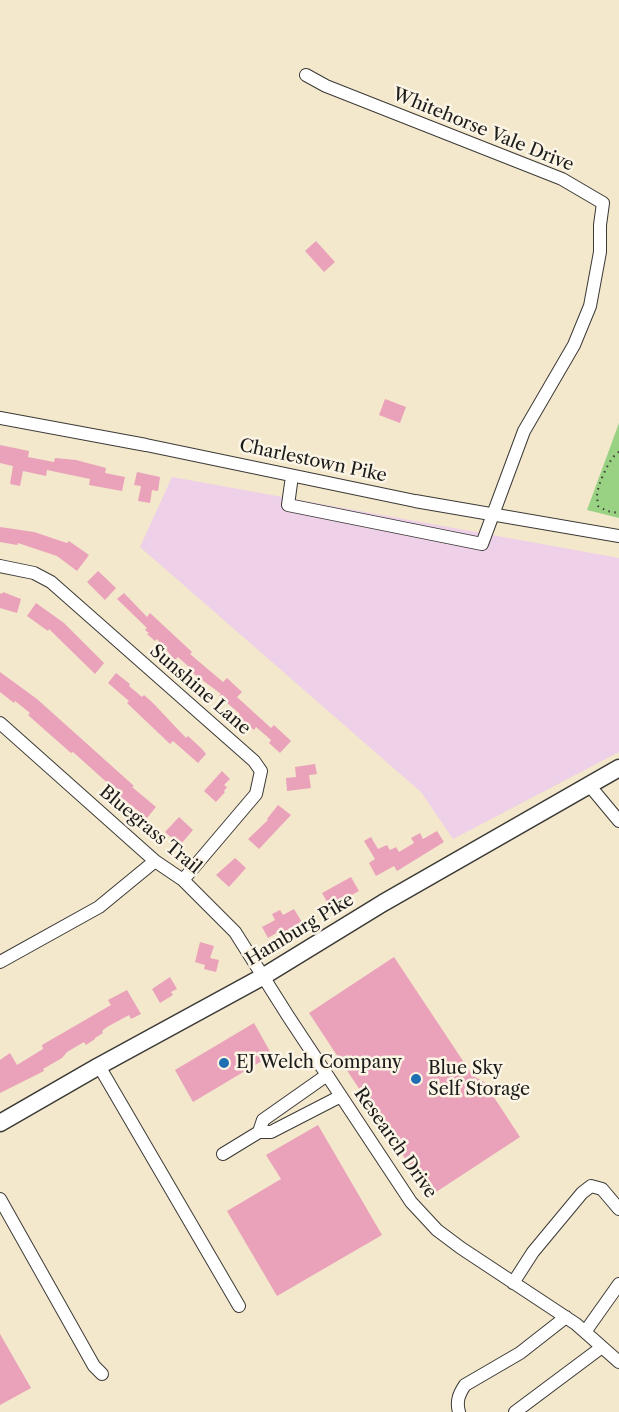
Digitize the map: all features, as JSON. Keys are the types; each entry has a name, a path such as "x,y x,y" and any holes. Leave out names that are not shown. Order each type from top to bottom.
{"main road":[{"name":"Hamburg Pike","path":"0,1123 264,976 383,903 619,768"}],"street":[{"name":"Whitehorse Vale Drive","path":"306,75 326,86 562,179 603,203 600,252 590,306 574,345 524,431 494,513"},
{"name":"Charlestown Pike","path":"0,418 146,445 415,501 619,536"},
{"path":"292,476 288,505 482,544 494,513"},
{"name":"Sunshine Lane","path":"0,566 34,573 51,582 254,761 261,771 261,780 256,794 183,880"},
{"name":"Bluegrass Trail","path":"0,723 154,861 183,880 235,932 264,976"},
{"path":"589,785 619,821"},
{"path":"0,962 99,907 154,861"},
{"name":"Research Drive","path":"264,976 411,1202 437,1230 566,1317 619,1362"},
{"path":"99,1066 239,1305"},
{"path":"259,1132 263,1120 327,1075"},
{"path":"223,1154 259,1132 271,1132 341,1096"},
{"path":"513,1283 533,1252 582,1193 591,1186 603,1189 619,1209"},
{"path":"0,1199 94,1366 102,1374"},
{"path":"585,1332 619,1284"},
{"path":"459,1412 457,1404 460,1392 465,1385 520,1353 566,1317"},
{"path":"515,1412 602,1347"}],"path":[{"path":"619,452 615,453 607,468 597,495 598,506 607,511 619,513"}],"shaded area":[{"path":"172,477 619,558 619,752 453,839 421,792 140,547"}],"green space":[{"path":"619,423 619,518 587,510"}],"building":[{"path":"316,241 335,262 324,272 305,251"},
{"path":"385,399 406,407 400,423 379,415"},
{"path":"0,445 29,451 28,457 54,462 55,458 76,460 106,468 105,473 125,477 122,491 89,485 90,479 47,470 46,476 23,471 20,486 10,484 13,466 0,463"},
{"path":"137,472 160,477 158,491 152,490 150,503 138,501 141,486 134,485"},
{"path":"0,527 34,532 67,543 69,541 89,555 77,571 57,556 18,543 17,545 0,542"},
{"path":"98,571 116,588 105,600 87,582"},
{"path":"0,593 21,599 17,613 0,608"},
{"path":"124,593 147,617 150,613 192,652 190,654 223,682 227,678 242,692 237,697 271,728 274,725 291,741 280,753 269,743 271,740 256,727 254,730 238,716 240,714 219,696 221,694 189,670 190,668 178,657 175,660 157,639 155,641 147,634 149,633 145,630 147,628 117,599"},
{"path":"36,603 64,623 104,663 95,674 49,629 48,631 27,616"},
{"path":"0,672 37,699 156,807 147,818 28,715 30,713 0,692"},
{"path":"116,673 142,697 144,695 153,703 186,738 188,736 202,749 206,754 198,763 173,741 170,744 127,703 129,701 108,683"},
{"path":"315,764 317,774 309,775 311,788 287,791 286,778 296,777 295,767"},
{"path":"222,771 230,779 224,785 227,787 225,792 216,802 204,791"},
{"path":"278,805 291,815 259,849 248,839 268,820"},
{"path":"179,817 193,830 180,845 165,832"},
{"path":"437,831 444,842 397,871 394,866 376,876 369,863 375,859 364,841 371,837 378,849 387,845 390,850 396,847 399,852 414,843 411,838 420,833 423,839"},
{"path":"235,858 246,868 229,887 216,875"},
{"path":"351,877 359,891 330,907 322,893"},
{"path":"294,909 303,924 281,936 278,932 268,938 262,927 275,920 272,914 280,910 283,915"},
{"path":"200,942 214,946 210,958 219,960 216,972 204,969 205,965 195,962"},
{"name":"Blue Sky Self Storage","path":"394,957 473,1076 484,1082 520,1137 430,1196 309,1013"},
{"path":"170,977 177,989 171,992 173,995 160,1003 152,989"},
{"path":"127,990 141,1014 131,1019 129,1015 107,1027 95,1039 86,1045 84,1042 67,1052 62,1058 43,1069 44,1071 0,1093 0,1060 10,1053 17,1065 43,1049 42,1045 111,1005 108,1000"},
{"name":"EJ Welch Company","path":"254,1023 272,1055 193,1102 175,1070"},
{"path":"318,1125 382,1235 277,1296 227,1211 281,1179 266,1155"},
{"path":"0,1334 31,1388 0,1405"}],"place":[{"name":"EJ Welch Company","path":"224,1063"},
{"name":"Blue Sky Self Storage","path":"416,1079"}]}
